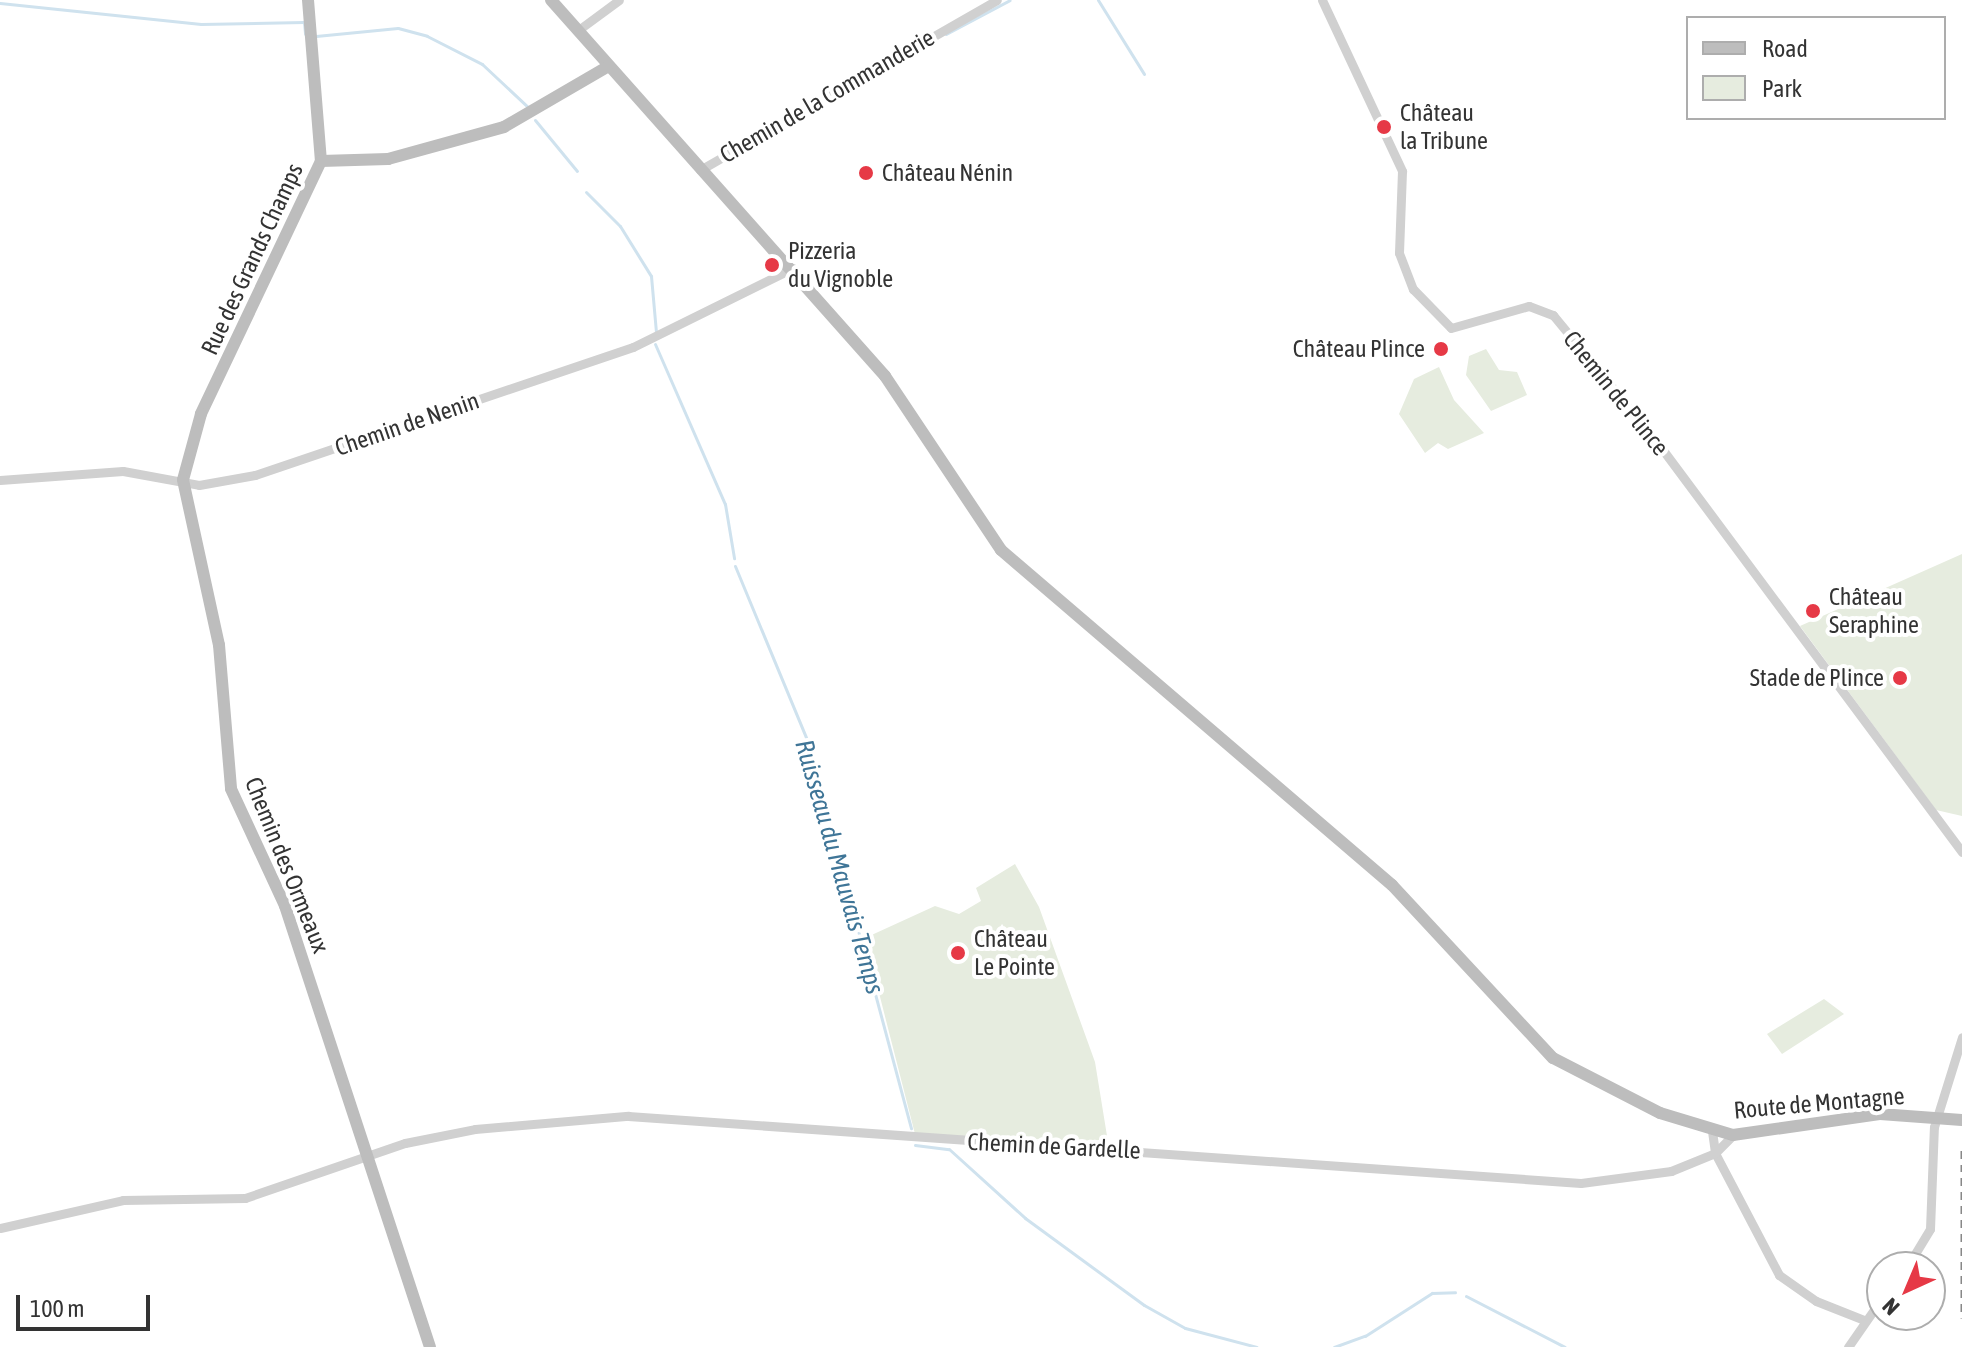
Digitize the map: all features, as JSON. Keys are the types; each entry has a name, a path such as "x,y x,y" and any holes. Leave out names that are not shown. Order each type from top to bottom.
{"main road":[{"name":"Rue des Grands Champs","path":"183,480 201,414 321,161 308,0"},
{"name":"Route de Montagne","path":"551,0 700,170 794,268 885,376 1001,550 1392,885 1570,1070 1712,1131 1733,1135 1863,1116 1962,1120"},
{"path":"321,161 388,159 504,127 607,67"},
{"name":"Chemin des Ormeaux","path":"183,480 219,645 231,789 285,906 430,1347"}],"street":[{"path":"577,31 619,0"},
{"name":"Chemin de la Commanderie","path":"700,170 997,0"},
{"name":"Chemin de Plince","path":"1322,0 1402,171 1399,253 1413,289 1451,328 1529,306 1553,315 1654,438 1962,852"},
{"name":"Chemin de Nenin","path":"0,480 95,470 183,480 199,485 255,475 584,365 669,333 794,268"},
{"path":"1917,1251 1930,1229 1936,1117 1962,1037"},
{"name":"Chemin de Gardelle","path":"0,1228 123,1200 245,1198 366,1156 475,1129 628,1116 1581,1183 1637,1180 1715,1153 1733,1135"},
{"path":"1712,1131 1715,1153 1779,1275 1864,1320"},
{"path":"1848,1347 1866,1318"}],"green space":[{"path":"1486,349 1499,370 1517,372 1527,395 1491,411 1466,375 1469,356"},
{"path":"1439,367 1454,400 1484,433 1448,449 1438,443 1425,453 1399,414 1414,379"},
{"name":"Stade de Plince","path":"1962,554 1962,816 1936,810 1800,626"},
{"path":"1015,864 1039,907 1095,1062 1108,1142 915,1134 865,938 935,906 959,914 981,901 976,888"},
{"path":"1824,999 1844,1014 1782,1054 1767,1034"}],"waterway":[{"path":"946,34 1010,0"},
{"path":"1098,0 1144,74"},
{"name":"Ruisseau du Mauvais Temps","path":"0,3 201,24 304,22 305,34"},
{"name":"Ruisseau du Mauvais Temps","path":"316,36 398,28 427,36 482,64 528,107"},
{"name":"Ruisseau du Mauvais Temps","path":"535,120 577,171"},
{"name":"Ruisseau du Mauvais Temps","path":"586,192 620,226 651,276 656,332"},
{"name":"Ruisseau du Mauvais Temps","path":"655,344 725,504 734,558"},
{"name":"Ruisseau du Mauvais Temps","path":"735,566 807,740 911,1128"},
{"name":"Ruisseau du Mauvais Temps","path":"915,1145 949,1149 1025,1218 1144,1305 1185,1328 1257,1347"},
{"name":"Ruisseau du Mauvais Temps","path":"1334,1347 1365,1336 1432,1293 1455,1292"},
{"name":"Ruisseau du Mauvais Temps","path":"1466,1296 1565,1347"}],"railway":[{"path":"1962,1150 1962,1318"}],"place":[{"name":"Château la Tribune","path":"1384,127"},
{"name":"Château Nénin","path":"866,173"},
{"name":"Pizzeria du Vignoble","path":"772,265"},
{"name":"Château Plince","path":"1441,349"},
{"name":"Château Seraphine","path":"1813,611"},
{"name":"Stade de Plince","path":"1900,678"},
{"name":"Château Le Pointe","path":"958,953"}]}
